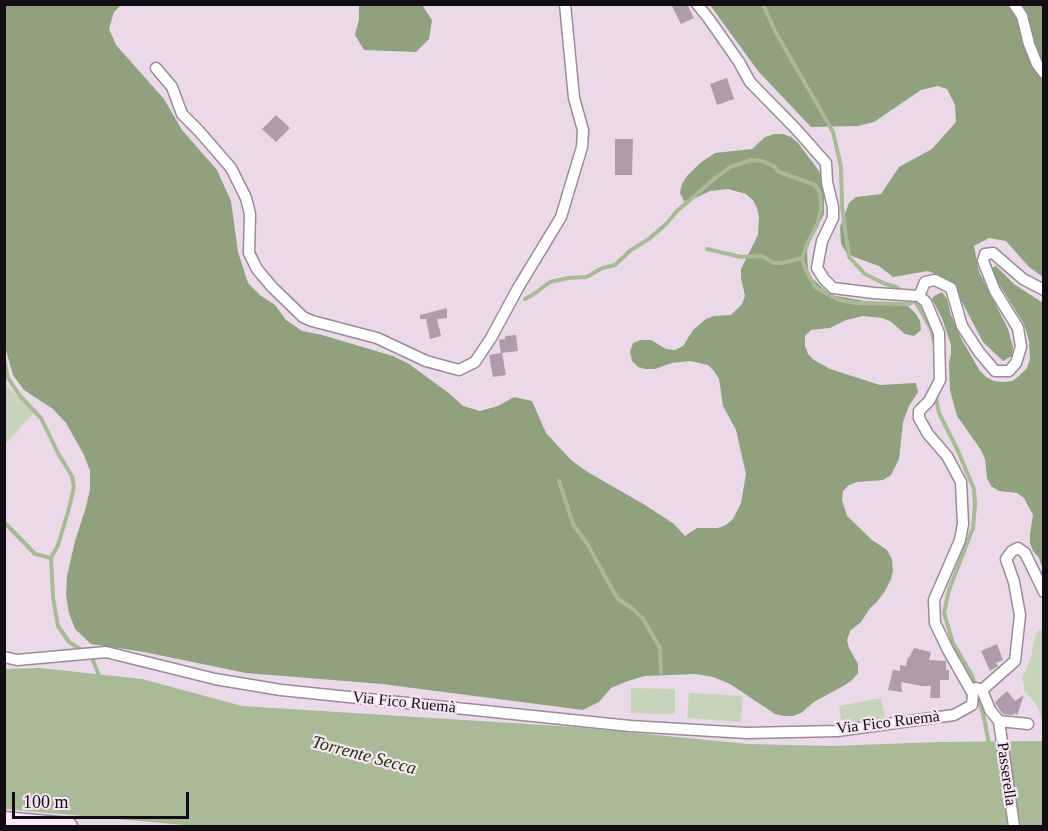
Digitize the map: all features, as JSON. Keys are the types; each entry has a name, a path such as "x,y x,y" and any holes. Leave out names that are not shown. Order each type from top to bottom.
{"main road":[{"path":"4,820 69,826"}],"street":[{"path":"156,68 172,87 182,114 231,168 246,198 250,214 249,253 257,269 272,287 303,317 312,321 377,338 426,362 459,369 475,362 561,218 582,147 583,130 574,98 565,4"},
{"path":"697,4 739,62 750,82 826,163 833,218 822,241 817,268 824,279 833,288 920,296 926,302 939,333 940,380 929,401 919,411 920,418 928,434 947,456 961,482 963,524 960,540 934,600 935,623 967,685 982,690 990,710 999,721 1028,724"},
{"path":"1014,4 1022,16 1037,64 1044,73"},
{"path":"920,296 925,282 935,280 951,288 962,326 979,352 995,371 1009,371 1016,363 1021,347 1018,328 995,291 983,261 985,254 993,253 1023,279 1044,290"},
{"path":"982,690 1015,661 1020,615 1014,582 1006,559 1012,551 1018,548 1025,553 1044,592"},
{"name":"Via Fico Ruemà","path":"4,657 18,660 106,652 215,679 281,690 630,726 747,733 837,731 954,715 972,705 973,694 967,685"},
{"name":"Passerella","path":"999,721 1014,826"}],"shaded area":[{"path":"4,5 121,5 114,12 109,29 116,45 164,99 182,130 217,170 231,201 238,252 248,283 261,296 275,305 286,320 302,331 393,356 409,364 463,406 480,411 498,406 514,397 532,401 546,433 571,460 674,524 685,536 697,528 718,528 726,525 733,519 741,503 746,474 736,430 723,406 719,379 708,365 690,361 646,369 638,367 632,361 630,352 633,343 641,340 651,340 666,349 675,350 683,346 693,330 706,319 731,315 742,304 745,296 741,269 758,235 759,217 753,200 746,194 728,189 710,191 684,201 680,193 682,184 700,163 715,153 752,149 765,137 774,134 791,137 819,171 824,187 824,214 808,244 808,270 812,278 830,295 901,304 909,307 920,321 921,330 914,336 905,334 890,321 863,316 846,320 830,328 811,330 805,336 808,354 830,369 880,385 916,383 918,392 903,422 899,459 891,475 883,480 857,482 849,485 843,491 842,500 847,516 872,540 887,550 892,559 893,571 885,591 861,622 850,631 847,640 858,664 858,673 845,685 793,716 775,714 730,684 713,677 695,674 645,676 628,681 611,688 599,702 583,710 382,684 246,673 144,652 91,644 75,629 66,595 67,576 90,489 90,471 66,423 53,409 24,390 13,375 5,347"},
{"path":"359,5 422,5 432,20 429,39 416,52 364,50 355,35 359,19"},
{"path":"710,5 1043,5 1043,277 1029,267 1006,241 989,238 974,246 979,272 1008,329 1013,347 1012,356 1003,361 983,342 951,281 928,271 893,277 879,266 846,252 841,244 840,227 849,203 856,197 881,194 899,167 932,149 956,122 955,105 947,89 938,86 921,90 874,122 858,126 811,127 758,71"},
{"path":"996,266 1014,284 1043,303 1043,570 1030,543 1033,515 1024,498 1017,493 999,491 991,486 981,450 957,416 950,390 951,345 942,318 932,299 942,292 947,299 962,340 980,371 994,381 1012,381 1027,368 1030,359 1029,341 1024,324 994,276 992,268"},
{"path":"5,372 7,386 34,413 5,444"},
{"path":"1043,628 1043,727 1039,709 1025,692 1022,678 1031,658 1035,636"},
{"path":"631,688 675,689 675,714 631,713"},
{"path":"689,693 743,696 741,722 687,718"},
{"path":"881,698 885,717 842,725 839,706"}],"water":[{"name":"Torrente Secca","path":"40,668 142,679 242,706 575,727 748,744 832,746 1043,741 1043,826 195,826 5,809 4,669"}],"building":[{"path":"671,4 687,4 694,18 681,24"},
{"path":"727,78 734,99 717,105 710,84"},
{"path":"276,115 290,128 276,142 262,129"},
{"path":"615,139 633,139 632,175 615,175"},
{"path":"447,308 447,318 437,319 441,336 430,339 426,319 420,319 420,315"},
{"path":"516,335 518,351 502,353 506,375 493,377 489,355 501,353 499,340 505,339 505,336"},
{"path":"997,644 1003,660 996,663 998,666 990,671 981,651"},
{"path":"914,648 931,652 929,660 946,661 949,680 940,680 940,698 930,698 931,686 901,682 902,692 888,690 893,670 900,671 900,665 906,666 908,657"},
{"path":"1007,691 1015,701 1024,695 1017,715 1003,714 995,702"}],"waterway":[{"path":"763,4 775,31 833,132 841,167 842,207 849,257 865,274 903,292"},
{"path":"525,299 550,282 587,277 602,268 615,265 631,250 649,239 714,179 730,167 751,160 762,161 774,166 779,172 815,185 820,193 821,209 817,225 802,258 815,287 838,300 856,303 909,304 915,301"},
{"path":"707,249 741,257 762,256 774,263 802,258"},
{"path":"911,298 931,329 935,344"},
{"path":"4,358 8,378 20,396 41,418 72,476 74,487 68,512 58,545 51,558 53,597 58,626 69,642 83,651"},
{"path":"935,393 939,413 974,489 975,504 973,528 949,590 944,613 953,643 972,675 989,745"},
{"path":"559,481 573,524 588,545 613,591 618,599 643,619 660,648 661,673"},
{"path":"4,522 35,554 51,558"},
{"path":"89,656 100,678"}]}
